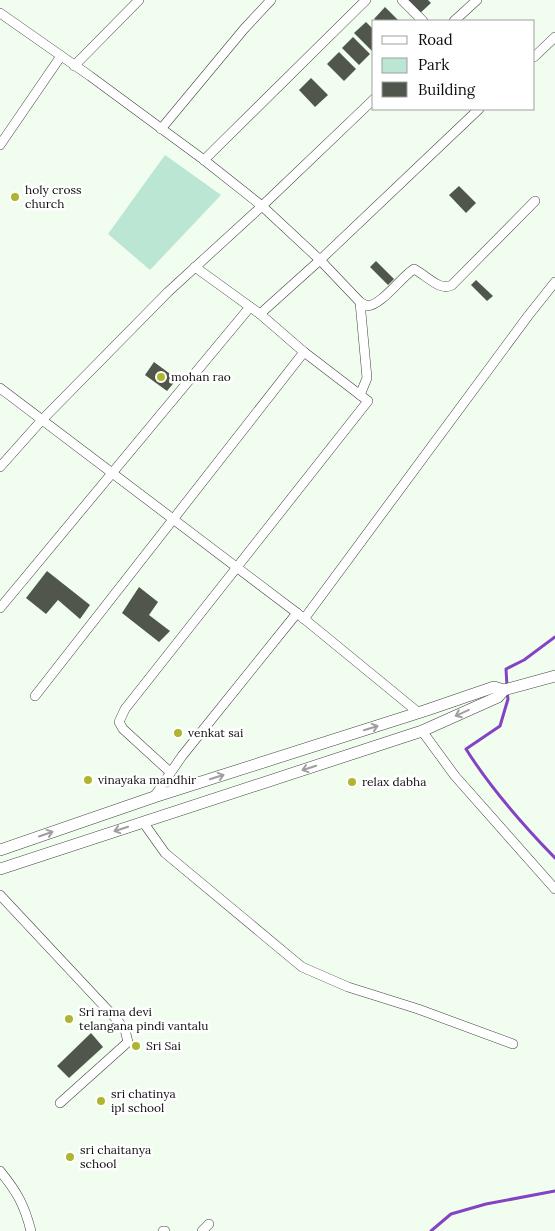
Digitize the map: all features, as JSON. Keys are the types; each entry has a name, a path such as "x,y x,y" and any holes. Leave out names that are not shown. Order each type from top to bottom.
{"street":[{"path":"74,66 139,0"},
{"path":"161,129 244,29 271,0"},
{"path":"204,160 366,0"},
{"path":"402,0 421,20"},
{"path":"455,20 477,0"},
{"path":"0,13 204,160 262,206 320,260 360,302 367,306 376,304 405,275 414,269 441,287 447,288 452,285 535,202"},
{"path":"535,56 555,37"},
{"path":"0,145 61,56"},
{"path":"0,467 41,421 168,292 262,206 372,100"},
{"path":"260,314 320,260 478,110"},
{"path":"170,772 123,729 119,722 125,710 368,401 304,352 260,314 195,267"},
{"path":"154,797 182,756 300,616 555,282"},
{"path":"360,302 368,378 360,395"},
{"path":"0,608 250,307"},
{"path":"35,696 304,352"},
{"path":"0,388 41,421 237,567 419,713"},
{"path":"0,850 154,797 419,713 494,687 504,690 553,677"},
{"path":"0,869 422,731 498,697 504,690"},
{"path":"422,731 455,776 555,889"},
{"path":"143,822 165,853 302,967 348,987 513,1044"},
{"path":"0,895 125,1030 128,1042 60,1103"},
{"path":"0,1171 17,1193 25,1209 31,1231"}],"green space":[{"path":"165,155 221,195 150,270 108,234"}],"building":[{"path":"404,0 428,0 431,3 418,15"},
{"path":"385,7 398,20 376,20 374,19"},
{"path":"366,22 372,28 372,51 354,33"},
{"path":"353,37 370,54 359,65 342,48"},
{"path":"339,52 356,69 344,81 327,64"},
{"path":"311,78 328,95 315,107 299,90"},
{"path":"459,186 476,203 466,213 449,195"},
{"path":"376,261 394,279 388,285 370,267"},
{"path":"476,280 493,296 487,301 471,285"},
{"name":"mohan rao","path":"154,362 177,379 167,391 145,375"},
{"path":"47,571 90,605 80,619 58,600 46,614 26,598"},
{"path":"139,587 158,602 149,615 170,631 159,642 122,613"},
{"path":"91,1033 103,1047 69,1078 57,1066"}],"waterway":[{"path":"507,686 506,669 524,660 555,637"},
{"path":"507,692 508,699 500,726 466,749 508,806 555,858"},
{"path":"431,1231 451,1214 486,1204 555,1191"}],"place":[{"name":"holy cross church","path":"15,197"},
{"name":"mohan rao","path":"161,377"},
{"name":"venkat sai","path":"178,733"},
{"name":"vinayaka mandhir","path":"88,780"},
{"name":"relax dabha","path":"352,782"},
{"name":"Sri rama devi telangana pindi vantalu","path":"69,1019"},
{"name":"Sri Sai","path":"136,1046"},
{"name":"sri chatinya ipl school","path":"101,1101"},
{"name":"sri chaitanya school","path":"70,1157"}]}
